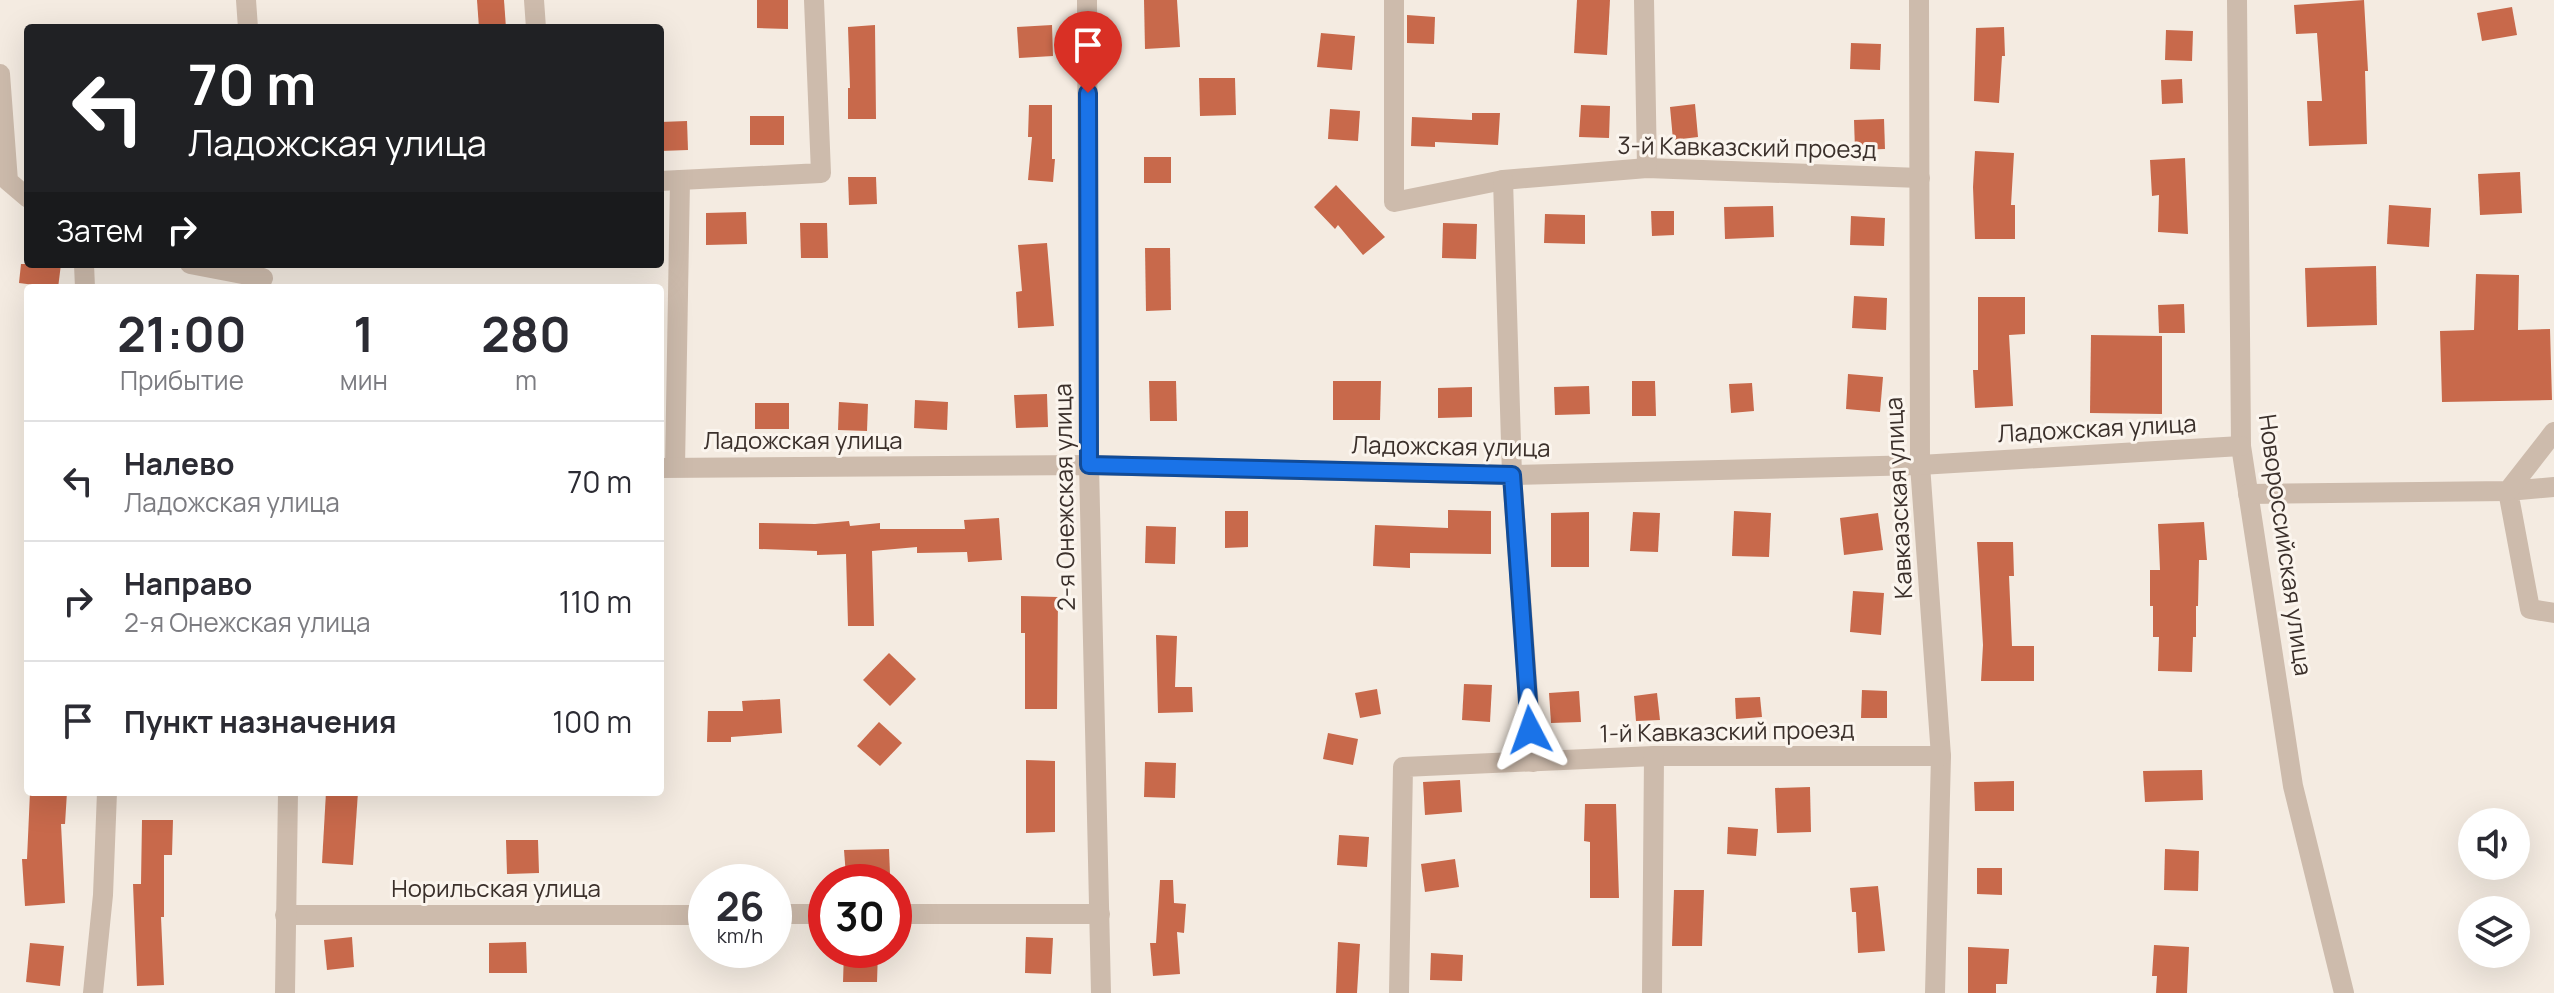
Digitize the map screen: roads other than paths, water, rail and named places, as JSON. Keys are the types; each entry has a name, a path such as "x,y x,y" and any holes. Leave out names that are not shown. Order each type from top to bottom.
{"street":[{"path":"246,0 248,24"},
{"path":"534,0 536,24"},
{"path":"668,467 670,181 821,173 814,0"},
{"name":"2-я Онежская улица","path":"1087,0 1089,465 1101,993"},
{"name":"3-й Кавказский проезд","path":"1394,0 1394,202 1503,180 1647,168 1920,178"},
{"path":"1644,0 1647,168"},
{"name":"Кавказская улица","path":"1919,0 1920,465 1941,756 1935,993"},
{"name":"Новороссийская улица","path":"2237,0 2241,446 2293,786 2344,993"},
{"path":"0,74 4,181 24,195"},
{"path":"1503,180 1512,475 1533,762"},
{"path":"212,268 262,277"},
{"path":"2554,432 2508,491 2530,609 2554,613"},
{"name":"Ладожская улица","path":"668,467 1089,465 1512,475 1920,465 2241,446"},
{"path":"2248,494 2508,491 2554,487"},
{"path":"1652,993 1654,756"},
{"name":"1-й Кавказский проезд","path":"1399,993 1403,767 1654,756 1941,756"},
{"path":"93,993 103,895 107,796"},
{"path":"285,993 288,796"},
{"path":"912,914 1100,914"},
{"name":"Норильская улица","path":"285,915 688,915"}]}
